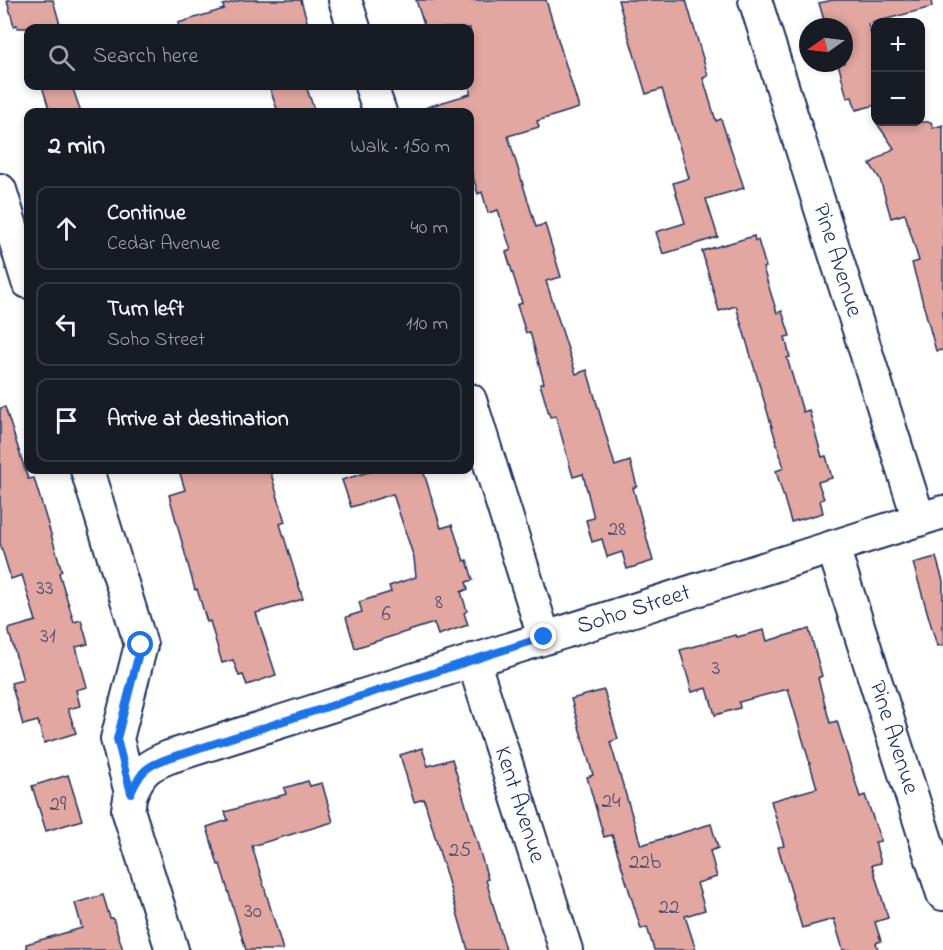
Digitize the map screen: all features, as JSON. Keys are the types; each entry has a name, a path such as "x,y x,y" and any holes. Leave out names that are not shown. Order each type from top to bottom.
{"street":[{"path":"345,0 353,24"},
{"name":"Pine Avenue","path":"755,0 931,516"},
{"path":"372,90 379,108"},
{"path":"0,190 24,269"},
{"path":"474,413 544,637"},
{"path":"88,474 141,645 117,739 131,793 128,810 172,950"},
{"name":"Soho Street","path":"131,793 138,778 150,765 169,758 544,637 931,516"},
{"name":"Pine Avenue","path":"833,547 943,894"},
{"name":"Kent Avenue","path":"473,660 566,950"}],"building":[{"path":"7,0 53,0 60,24 24,24 24,28 14,26"},
{"path":"241,0 301,0 308,24 178,24 224,9 223,5"},
{"path":"416,0 546,0 579,108 537,121 539,127 508,136 536,227 545,224 561,277 546,281 576,374 587,370 615,466 630,461 637,486 633,488 653,561 627,569 622,552 607,557 602,539 592,542 586,520 594,518 583,474 573,477 556,416 550,417 540,384 544,383 530,332 526,333 517,305 522,303 506,252 511,250 498,210 488,213 482,192 478,194 474,180 474,108 427,108 470,94 470,90 474,90 474,24 424,24"},
{"path":"618,0 686,0 708,76 703,78 716,121 721,119 744,188 706,199 718,237 663,254 656,232 685,223 673,183 689,178 662,89 646,94"},
{"path":"833,0 931,0 932,7 891,18 871,18 871,23 868,24 871,34 871,106 856,110 852,97 847,98 840,72 853,72 853,18 823,18 819,3"},
{"path":"43,90 73,90 80,108 49,108"},
{"path":"270,90 307,90 314,108 277,108"},
{"path":"925,122 931,122 933,128 943,125 943,350 936,351 912,263 919,261 905,214 891,218 880,179 870,164 894,148 879,126 925,126"},
{"path":"754,236 755,241 758,240 766,267 763,268 777,313 782,311 790,336 785,337 790,357 787,358 803,412 809,410 822,457 826,456 832,478 818,482 824,499 820,500 823,513 791,522 776,471 784,468 736,306 719,311 702,251"},
{"path":"5,407 24,466 24,474 26,474 28,479 34,478 62,571 59,573 74,622 81,620 88,644 76,647 87,687 76,690 80,706 68,709 76,733 44,743 38,721 23,725 11,683 23,680 8,629 36,621 22,575 11,579 0,543 0,408"},
{"path":"180,474 271,474 285,522 280,524 303,599 256,613 276,675 247,685 243,675 239,676 233,660 222,663 210,621 207,622 197,589 195,590 169,495 185,490"},
{"path":"362,474 424,474 441,528 452,525 473,580 466,582 468,589 461,592 467,611 464,613 468,625 438,635 434,623 355,648 346,617 362,612 359,602 391,592 389,586 416,577 414,558 393,494 351,507 342,480"},
{"path":"936,557 943,581 943,645 937,646 913,563"},
{"path":"809,629 822,676 818,678 830,723 837,721 860,797 865,795 881,841 875,842 881,863 872,865 888,918 875,922 881,941 876,943 878,950 843,950 834,919 802,928 778,847 784,846 771,801 817,788 788,689 739,702 740,708 715,715 707,688 692,692 680,650 764,630 767,641"},
{"path":"604,690 618,739 610,742 641,845 711,824 718,848 710,851 717,877 697,883 705,910 685,916 696,950 654,950 647,927 641,929 612,835 604,837 587,777 593,775 571,699"},
{"path":"422,748 428,766 452,759 488,879 486,880 506,950 468,950 424,799 414,802 400,755"},
{"path":"68,775 82,820 46,831 32,786"},
{"path":"308,781 310,786 322,783 333,822 252,846 283,950 246,950 207,827 228,820 225,812 286,794 284,788"},
{"path":"103,895 123,950 27,950 26,944 82,928 75,903"}],"route":[{"path":"141,645 117,739 131,793 138,778 150,765 544,637"}]}
